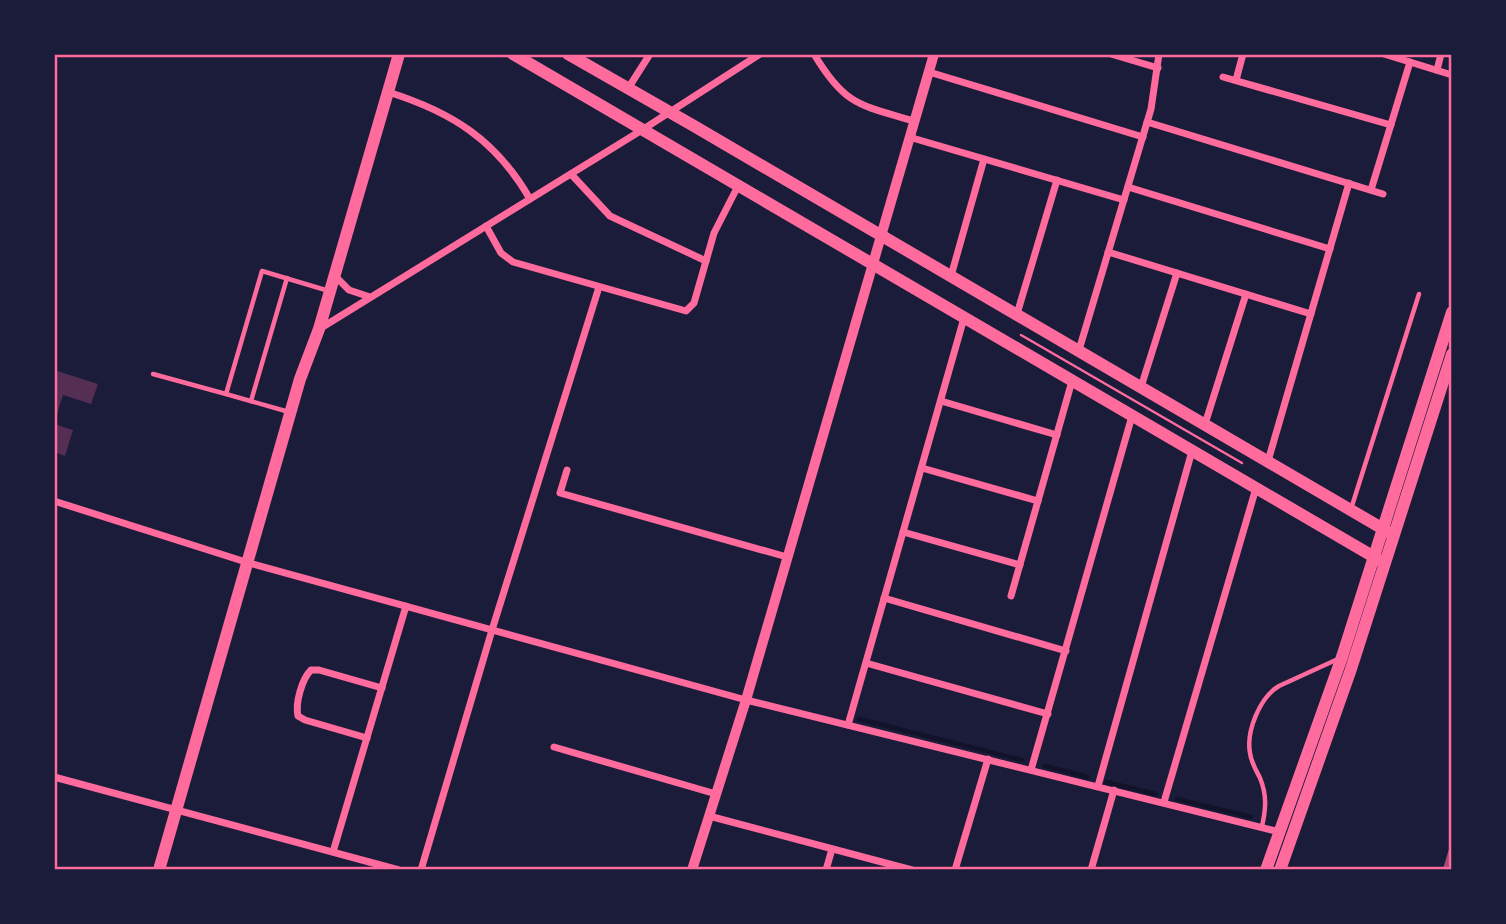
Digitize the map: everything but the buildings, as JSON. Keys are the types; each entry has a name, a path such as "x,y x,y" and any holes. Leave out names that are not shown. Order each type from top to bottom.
{"main road":[{"path":"159,870 307,357 319,330 399,54"},
{"path":"513,54 1379,560"},
{"path":"568,54 629,87 1388,532"},
{"path":"1266,870 1379,560 1452,312"},
{"path":"1388,532 1452,354"},
{"path":"1280,870 1351,669 1379,560"}],"street":[{"path":"629,87 650,54"},
{"path":"814,54 828,77 847,97 871,108 914,121"},
{"path":"692,870 746,700 934,54"},
{"path":"1111,54 1158,68"},
{"path":"1079,350 1143,137 1159,54"},
{"path":"1236,80 1243,54"},
{"path":"1384,54 1452,75"},
{"path":"1437,70 1441,54"},
{"path":"319,330 759,55"},
{"path":"1371,190 1410,62"},
{"path":"929,72 1143,137"},
{"path":"1223,77 1391,125"},
{"path":"388,92 436,109 473,132 501,158 530,199"},
{"path":"1147,122 1383,194"},
{"path":"909,138 1124,200"},
{"path":"951,276 984,159"},
{"path":"571,174 610,216 706,261"},
{"path":"1017,314 1057,180"},
{"path":"1268,461 1349,183"},
{"path":"486,226 501,253 513,262 685,311 694,303 716,227 738,186"},
{"path":"1128,187 1330,248"},
{"path":"1108,252 1311,314"},
{"path":"1141,387 1177,273"},
{"path":"335,276 349,290 371,297"},
{"path":"421,870 492,630 599,287"},
{"path":"1205,424 1246,294"},
{"path":"848,725 964,318"},
{"path":"1011,596 1072,381"},
{"path":"941,401 1057,435"},
{"path":"1031,770 1132,416"},
{"path":"1098,786 1192,451"},
{"path":"922,468 1038,501"},
{"path":"567,470 560,493 787,557"},
{"path":"1164,802 1256,488"},
{"path":"54,501 248,563 746,700 1280,832"},
{"path":"903,532 1020,565"},
{"path":"884,598 1066,651"},
{"path":"333,852 406,606"},
{"path":"866,663 1048,714"},
{"path":"367,738 305,720 298,716 296,708 306,676 311,670 382,688"},
{"path":"554,747 716,794"},
{"path":"955,870 988,759"},
{"path":"54,777 399,870"},
{"path":"1091,870 1114,790"},
{"path":"709,816 912,870"},
{"path":"826,870 832,849"}],"lane":[{"path":"226,394 262,271 330,291"},
{"path":"251,401 287,278"},
{"path":"1350,510 1419,294"},
{"path":"153,374 291,412"},
{"path":"1262,826 1266,795 1252,761 1249,745 1261,705 1271,691 1279,686 1342,657"}],"waterway":[{"path":"859,719 1022,760"},
{"path":"1045,766 1088,777"},
{"path":"1106,782 1156,794"},
{"path":"1177,799 1251,817"}],"railway":[{"path":"1445,870 1452,847"}]}
